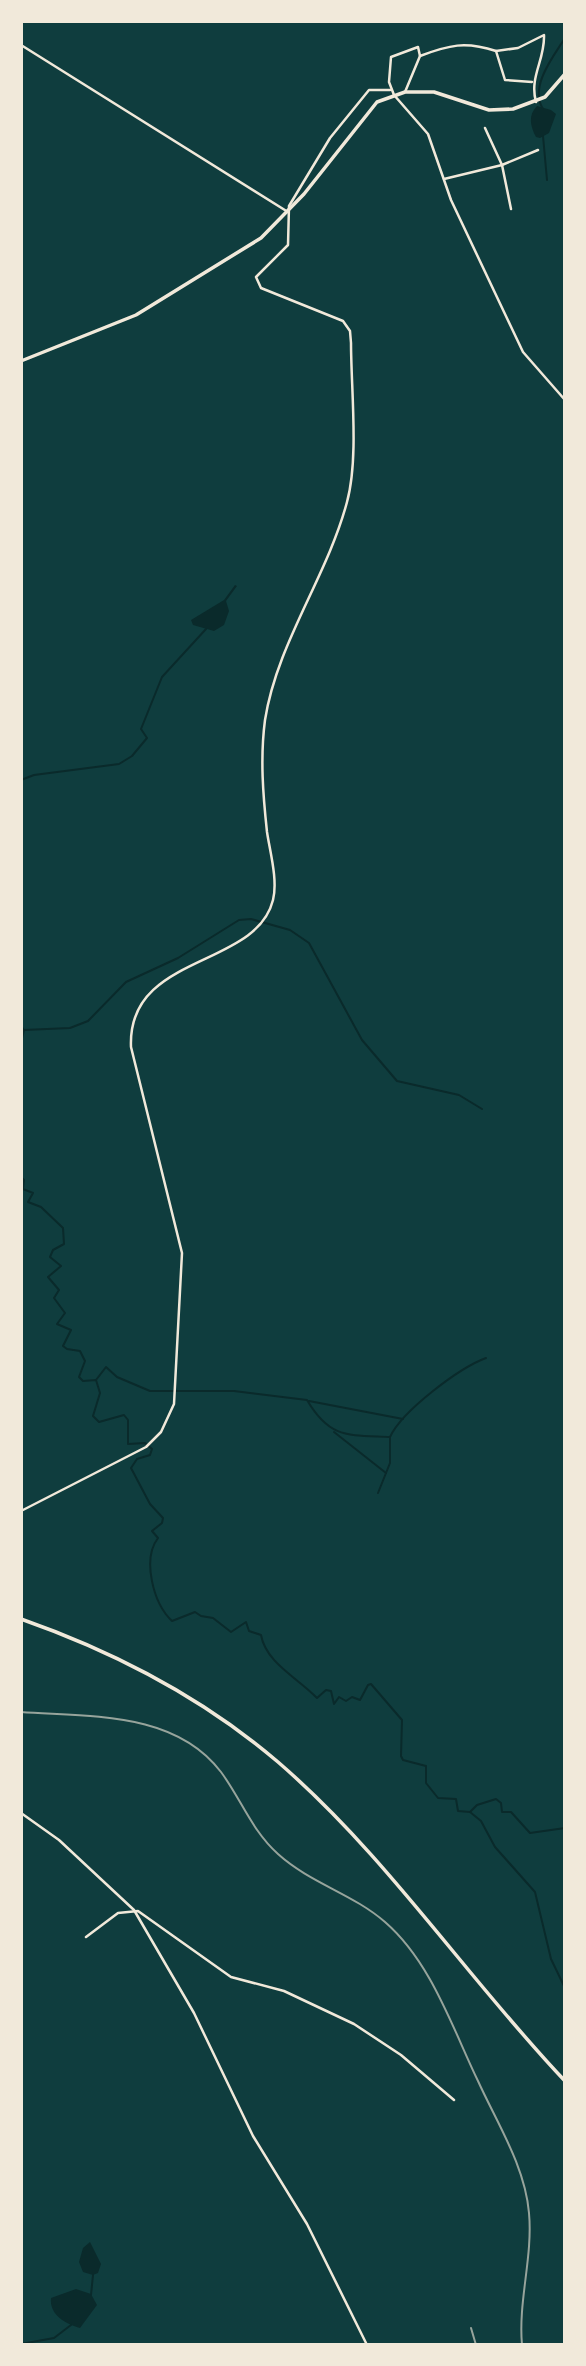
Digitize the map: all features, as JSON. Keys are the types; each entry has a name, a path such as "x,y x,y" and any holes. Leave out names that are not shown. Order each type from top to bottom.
{"main road":[{"path":"21,361 136,315 241,252 288,212 367,111 377,102 405,92 434,92 489,110 513,109 536,102 552,91 565,74"},
{"path":"21,1619 75,1639 155,1677 214,1713 278,1762 357,1840 565,2081"}],"street":[{"path":"420,56 437,48 458,45 476,45 496,51 517,48 544,35 545,48 532,82 536,102"},
{"path":"21,45 288,212"},
{"path":"405,92 420,56 419,50 414,46 391,57 390,90 428,134 444,179 523,352 565,400"},
{"path":"496,51 505,80 532,82"},
{"path":"21,1511 146,1447 161,1432 174,1404 181,1245 131,1047 130,1029 134,1015 154,989 192,965 246,937 268,912 273,899 274,884 263,796 265,720 274,682 337,533 351,485 350,331 343,321 261,288 256,283 260,270 288,245 288,212 296,192 330,138 369,90 390,90"},
{"path":"485,128 502,165 511,209"},
{"path":"444,179 502,165 538,150"},
{"path":"21,1813 59,1840 134,1910 231,1977 284,1991 354,2024 401,2055 454,2100"},
{"path":"86,1937 118,1913 134,1910"},
{"path":"134,1910 194,2013 253,2136 307,2224 368,2345"}],"water":[{"path":"537,106 556,114 549,133 540,138 536,137 531,121"},
{"path":"235,585 237,586 226,601 229,611 224,625 214,631 193,625 191,620 224,600"},
{"path":"90,2242 101,2264 98,2273 93,2275 83,2272 79,2262 83,2248"},
{"path":"76,2289 91,2294 97,2305 80,2328 60,2318 51,2304 51,2298"}],"waterway":[{"path":"543,109 539,91 544,72 565,38"},
{"path":"543,136 547,180"},
{"path":"21,780 34,775 119,764 132,756 147,738 141,729 162,677 206,629"},
{"path":"24,1030 70,1028 88,1021 126,982 178,958 239,920 251,919 290,930 309,943 362,1040 397,1081 459,1095 482,1109"},
{"path":"21,1026 24,1030 21,1042"},
{"path":"21,1177 24,1180 23,1189 33,1193 28,1202 41,1207 63,1228 64,1244 53,1250 50,1257 61,1266 48,1277 59,1290 54,1298 65,1313 57,1324 71,1330 63,1346 80,1351 85,1361 79,1377 83,1381 96,1380 100,1393 93,1416 99,1422 124,1415 128,1420 128,1444 145,1443 152,1449 150,1455 137,1459 131,1468 150,1504 163,1518 162,1523 152,1531 158,1538 153,1547 150,1569 155,1592 165,1613 172,1621 195,1612 213,1618 231,1632 246,1622 249,1631 261,1635 269,1654 284,1670 317,1698 326,1690 331,1691 334,1704 339,1697 346,1701 352,1697 360,1700 371,1684 402,1720 403,1760 426,1766 426,1783 438,1798 456,1799 458,1811 470,1812 477,1805 496,1799 501,1803 502,1812 511,1812 530,1833 565,1828"},
{"path":"96,1380 106,1367 117,1377 150,1391 234,1391 307,1400 315,1413 332,1428 351,1435 390,1437 406,1415 432,1392 461,1371 486,1358"},
{"path":"309,1401 403,1419"},
{"path":"334,1432 386,1473"},
{"path":"378,1493 390,1463 390,1437"},
{"path":"470,1812 481,1821 495,1847 535,1892 551,1959 565,1988"},
{"path":"91,2295 93,2275"},
{"path":"21,2344 54,2338 71,2325"}],"railway":[{"path":"21,1712 130,1721 180,1738 202,1752 221,1772 254,1825 278,1854 304,1873 373,1912 401,1938 439,1996 522,2178 530,2230 522,2312 522,2345"},
{"path":"471,2328 476,2345"}]}
